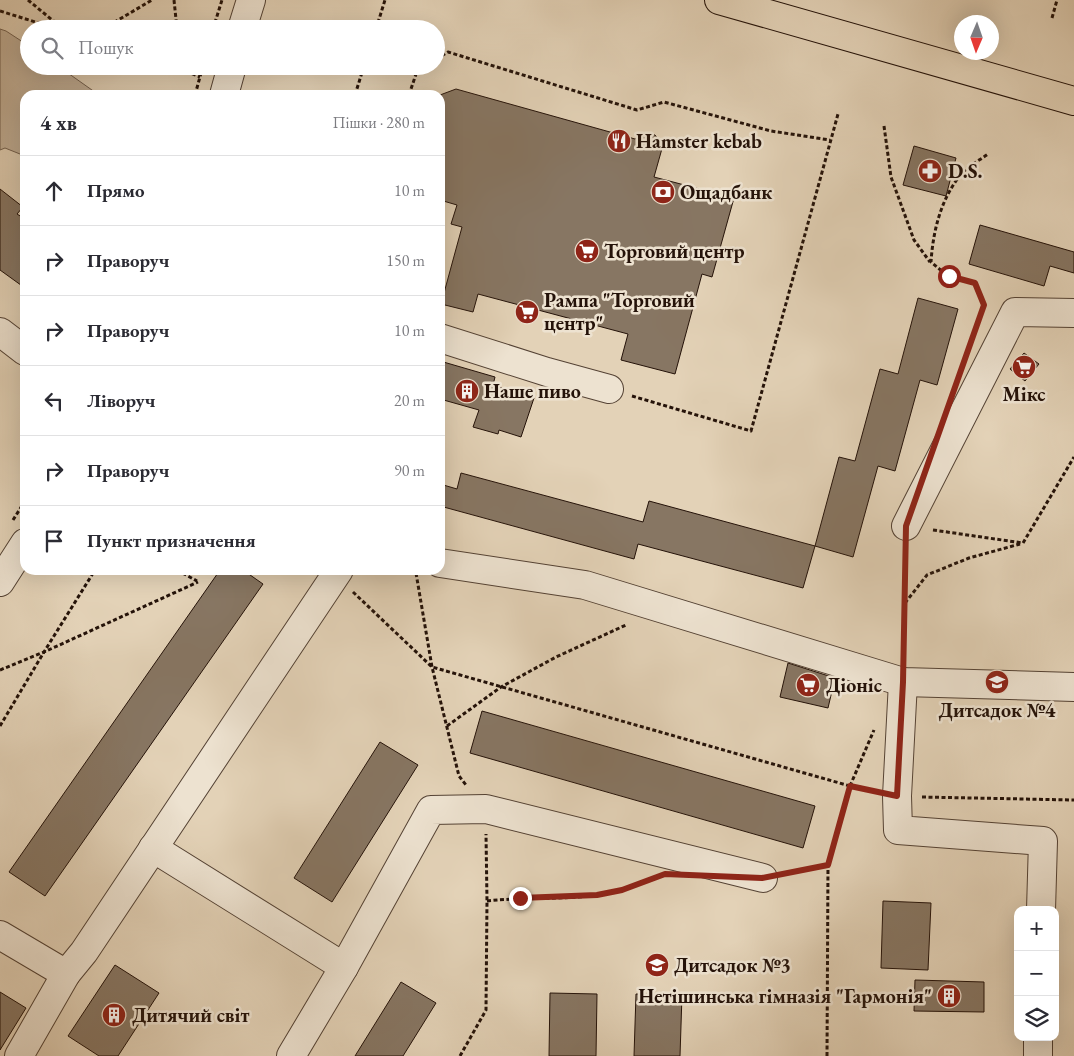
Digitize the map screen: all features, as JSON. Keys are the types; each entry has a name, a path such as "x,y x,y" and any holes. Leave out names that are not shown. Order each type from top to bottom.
{"main road":[{"path":"719,0 1074,102"}],"street":[{"path":"244,20 250,0"},
{"path":"225,90 230,75"},
{"path":"906,526 1015,312 1074,313"},
{"path":"0,332 20,347"},
{"path":"445,340 547,372 609,389"},
{"path":"0,582 20,550"},
{"path":"445,564 585,586 903,682 1074,687"},
{"path":"19,1056 66,974 84,952 335,575"},
{"path":"903,682 897,796 898,830 1043,841 1041,906"},
{"path":"291,1056 344,968 431,810 486,809 762,878"},
{"path":"153,848 344,968"},
{"path":"0,935 66,974"},
{"path":"1038,1041 1038,1056"}],"path":[{"path":"28,0 52,20"},
{"path":"118,20 152,0"},
{"path":"174,0 176,20"},
{"path":"216,20 222,0"},
{"path":"379,20 385,0"},
{"path":"1052,18 1057,0"},
{"path":"0,11 29,20"},
{"path":"445,54 448,52 637,110 664,102 771,130 830,140"},
{"path":"196,75 200,77 196,90"},
{"path":"357,90 361,75"},
{"path":"411,90 416,75"},
{"path":"609,389 751,431 838,114"},
{"path":"884,126 891,177 914,240 931,262 949,276 975,283 984,305 975,332"},
{"path":"931,262 932,242 946,196 964,171 988,154"},
{"path":"905,604 927,575 969,558 1023,543 1074,457"},
{"path":"903,682 906,526 1023,543"},
{"path":"0,726 92,575"},
{"path":"0,670 198,582 186,575"},
{"path":"340,575 432,667 850,786 897,796 1074,800"},
{"path":"417,575 432,667 459,776 486,809 486,1010 460,1056"},
{"path":"447,726 501,687 556,657 610,631 666,610"},
{"path":"827,1056 828,865 850,786"},
{"path":"762,878 828,865"},
{"path":"487,901 597,895 622,890 665,874"}],"shaded area":[{"path":"0,29 20,40 20,75 71,75 92,90 20,90 20,154 5,148 0,150"}],"building":[{"name":"Торговий центр","path":"456,89 635,139 645,133 655,135 663,145 654,177 734,198 712,277 702,274 675,374 621,360 628,334 478,294 473,312 445,305 445,289 462,227 451,224 457,205 445,201 445,93"},
{"name":"D.S.","path":"914,146 956,158 946,196 903,185"},
{"path":"0,189 20,205 20,210 17,214 20,216 20,284 0,270"},
{"path":"980,225 1074,252 1074,273 1050,266 1044,286 969,264"},
{"path":"918,298 958,309 937,385 920,380 895,471 878,466 853,557 815,546 839,457 855,461 880,369 898,374"},
{"name":"Мікс","path":"1024,353 1039,364 1025,381 1010,369"},
{"path":"445,362 495,377 493,385 534,398 521,437 499,430 498,434 473,427 479,410 445,400"},
{"path":"461,473 643,522 649,501 815,546 803,588 638,544 634,559 445,507 445,485 457,489"},
{"path":"217,575 250,575 263,584 45,896 9,872"},
{"name":"Діоніс","path":"788,663 835,678 828,708 780,697"},
{"path":"482,711 815,806 803,848 470,753"},
{"path":"380,742 418,765 332,902 294,878"},
{"path":"883,901 931,903 928,970 881,968"},
{"name":"Дитячий світ","path":"115,965 159,993 118,1056 99,1056 68,1036"},
{"name":"Нетішинська гімназія \"Гармонія\"","path":"915,980 984,982 984,1012 914,1011"},
{"path":"401,982 436,1003 403,1056 355,1056"},
{"path":"0,992 26,1008 0,1050"},
{"path":"550,993 597,994 596,1056 549,1056"},
{"path":"636,994 682,995 680,1056 634,1056"}],"place":[{"name":"Hamster kebab","path":"619,141"},
{"name":"D.S.","path":"930,171"},
{"name":"Ощадбанк","path":"663,192"},
{"name":"Торговий центр","path":"587,251"},
{"name":"Рампа \"Торговий центр\"","path":"527,312"},
{"name":"Мікс","path":"1024,367"},
{"name":"Наше пиво","path":"467,391"},
{"name":"Дитсадок №4","path":"997,682"},
{"name":"Діоніс","path":"808,685"},
{"name":"Дитсадок №3","path":"657,965"},
{"name":"Нетішинська гімназія \"Гармонія\"","path":"949,996"},
{"name":"Дитячий світ","path":"114,1015"}],"route":[{"path":"520,898 597,895 622,890 665,874 762,878 828,865 850,786 897,796 903,682 906,526 984,305 975,283 949,276"}]}
